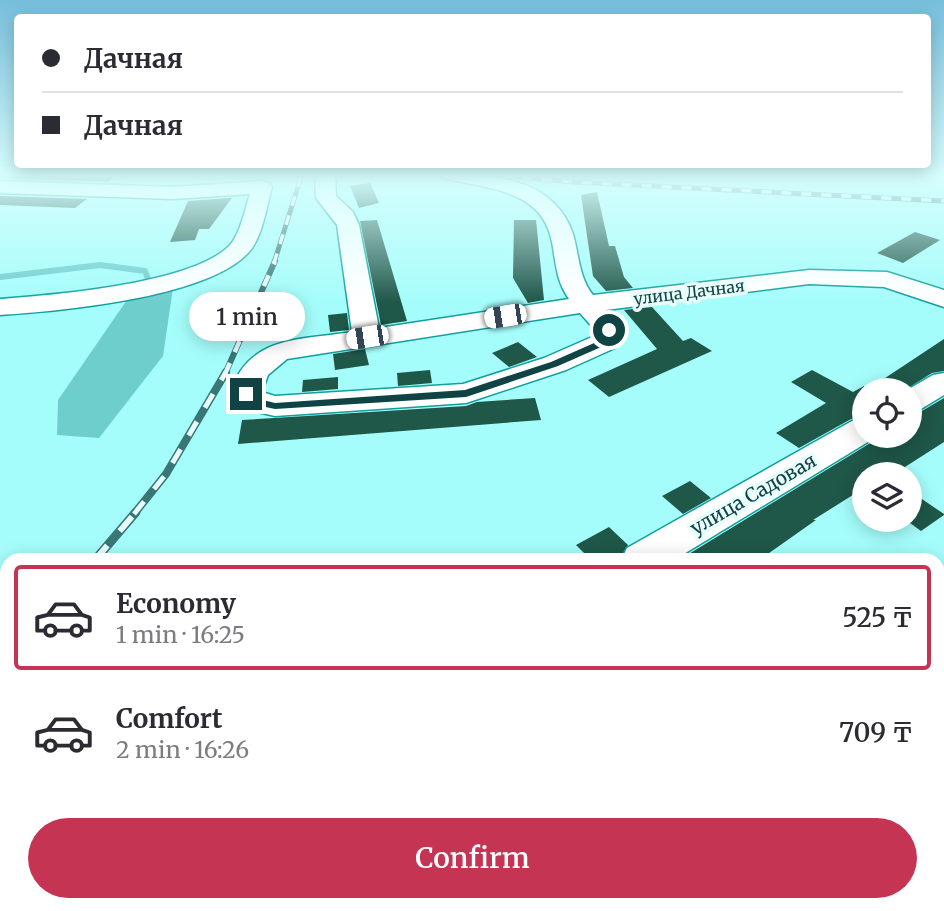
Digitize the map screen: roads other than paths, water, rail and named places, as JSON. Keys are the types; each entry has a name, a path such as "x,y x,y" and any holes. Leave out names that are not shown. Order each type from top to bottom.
{"street":[{"path":"0,307 78,300 141,288 199,272 226,260 241,248 252,217"},
{"path":"345,217 367,337"},
{"path":"552,217 558,226 573,285 588,304"},
{"name":"улица Дачная","path":"588,304 609,330 605,342 555,364 466,393 275,406 256,402 246,394 249,378 259,364 279,352 588,304 809,277 887,280 944,299"},
{"path":"922,395 944,382"},
{"name":"улица Садовая","path":"653,553 852,436"}],"waterway":[{"path":"0,277 100,265 145,271 151,287"}],"railway":[{"path":"274,263 289,217"},
{"path":"226,373 275,261"},
{"path":"134,514 166,474 226,373"},
{"path":"101,553 136,512"}]}
